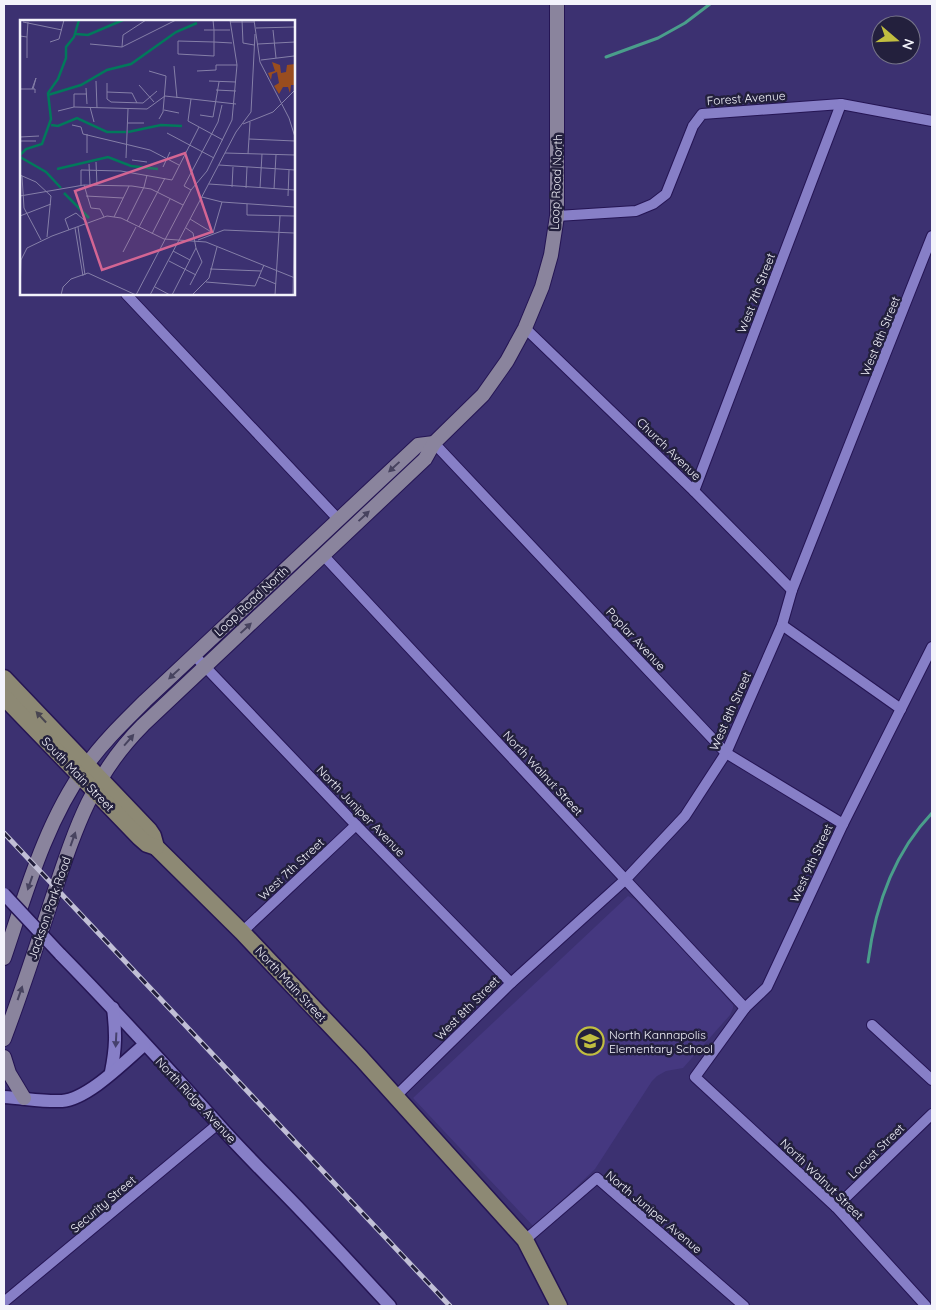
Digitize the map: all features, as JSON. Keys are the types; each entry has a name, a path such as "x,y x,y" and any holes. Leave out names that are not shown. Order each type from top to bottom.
{"main road":[{"name":"Loop Road North","path":"97,784 116,755 137,731 425,459 434,443 483,395 507,361 525,328 542,287 551,255 557,216 557,4"},
{"name":"Loop Road North","path":"83,770 118,728 338,519 418,445 434,443"},
{"path":"4,678 97,784"},
{"name":"South Main Street","path":"4,697 83,770"},
{"name":"Jackson Park Road","path":"4,958 47,836 63,803 83,770"},
{"name":"South Main Street","path":"97,784 139,837 147,844 156,847"},
{"name":"Jackson Park Road","path":"4,1039 72,842 97,784"},
{"name":"North Main Street","path":"156,847 242,932 396,1096 525,1240 559,1306"},
{"path":"4,1057 9,1073 24,1098"}],"street":[{"name":"Forest Avenue","path":"557,216 636,211 653,204 666,194 693,126 702,114 841,104 932,121"},
{"name":"West 7th Street","path":"694,491 841,104"},
{"name":"West 8th Street","path":"396,1096 511,983 626,879 685,816 726,753 782,625 792,590 928,260 932,236"},
{"path":"127,295 338,519"},
{"name":"Church Avenue","path":"525,328 694,491 792,590"},
{"name":"Poplar Avenue","path":"434,443 726,753 843,824"},
{"name":"North Walnut Street","path":"323,556 745,1008"},
{"path":"782,625 901,708"},
{"name":"West 9th Street","path":"695,1077 745,1008 767,987 843,824 932,648"},
{"name":"North Juniper Avenue","path":"194,655 356,825 511,983"},
{"name":"West 7th Street","path":"242,932 356,825"},
{"name":"North Ridge Avenue","path":"4,894 113,1008 144,1045 194,1095 218,1124 390,1306"},
{"path":"112,1072 116,1032 113,1008"},
{"path":"872,1025 932,1080"},
{"path":"4,1097 64,1101 76,1097 89,1091 144,1045"},
{"name":"North Walnut Street","path":"695,1077 836,1207 926,1306"},
{"name":"Locust Street","path":"836,1207 932,1114"},
{"name":"Security Street","path":"4,1302 218,1124"},
{"name":"North Juniper Avenue","path":"525,1240 597,1178 744,1306"}],"shaded area":[{"name":"North Kannapolis Elementary School","path":"628,896 634,899 685,951 733,1005 733,1008 730,1015 683,1068 666,1071 652,1081 595,1169 534,1227 413,1098"}],"waterway":[{"path":"606,57 658,38 685,23 710,4"},
{"path":"868,962 875,921 888,882 907,846 932,813"}],"railway":[{"path":"4,833 450,1306"}],"place":[{"name":"North Kannapolis Elementary School","path":"590,1041"}]}
